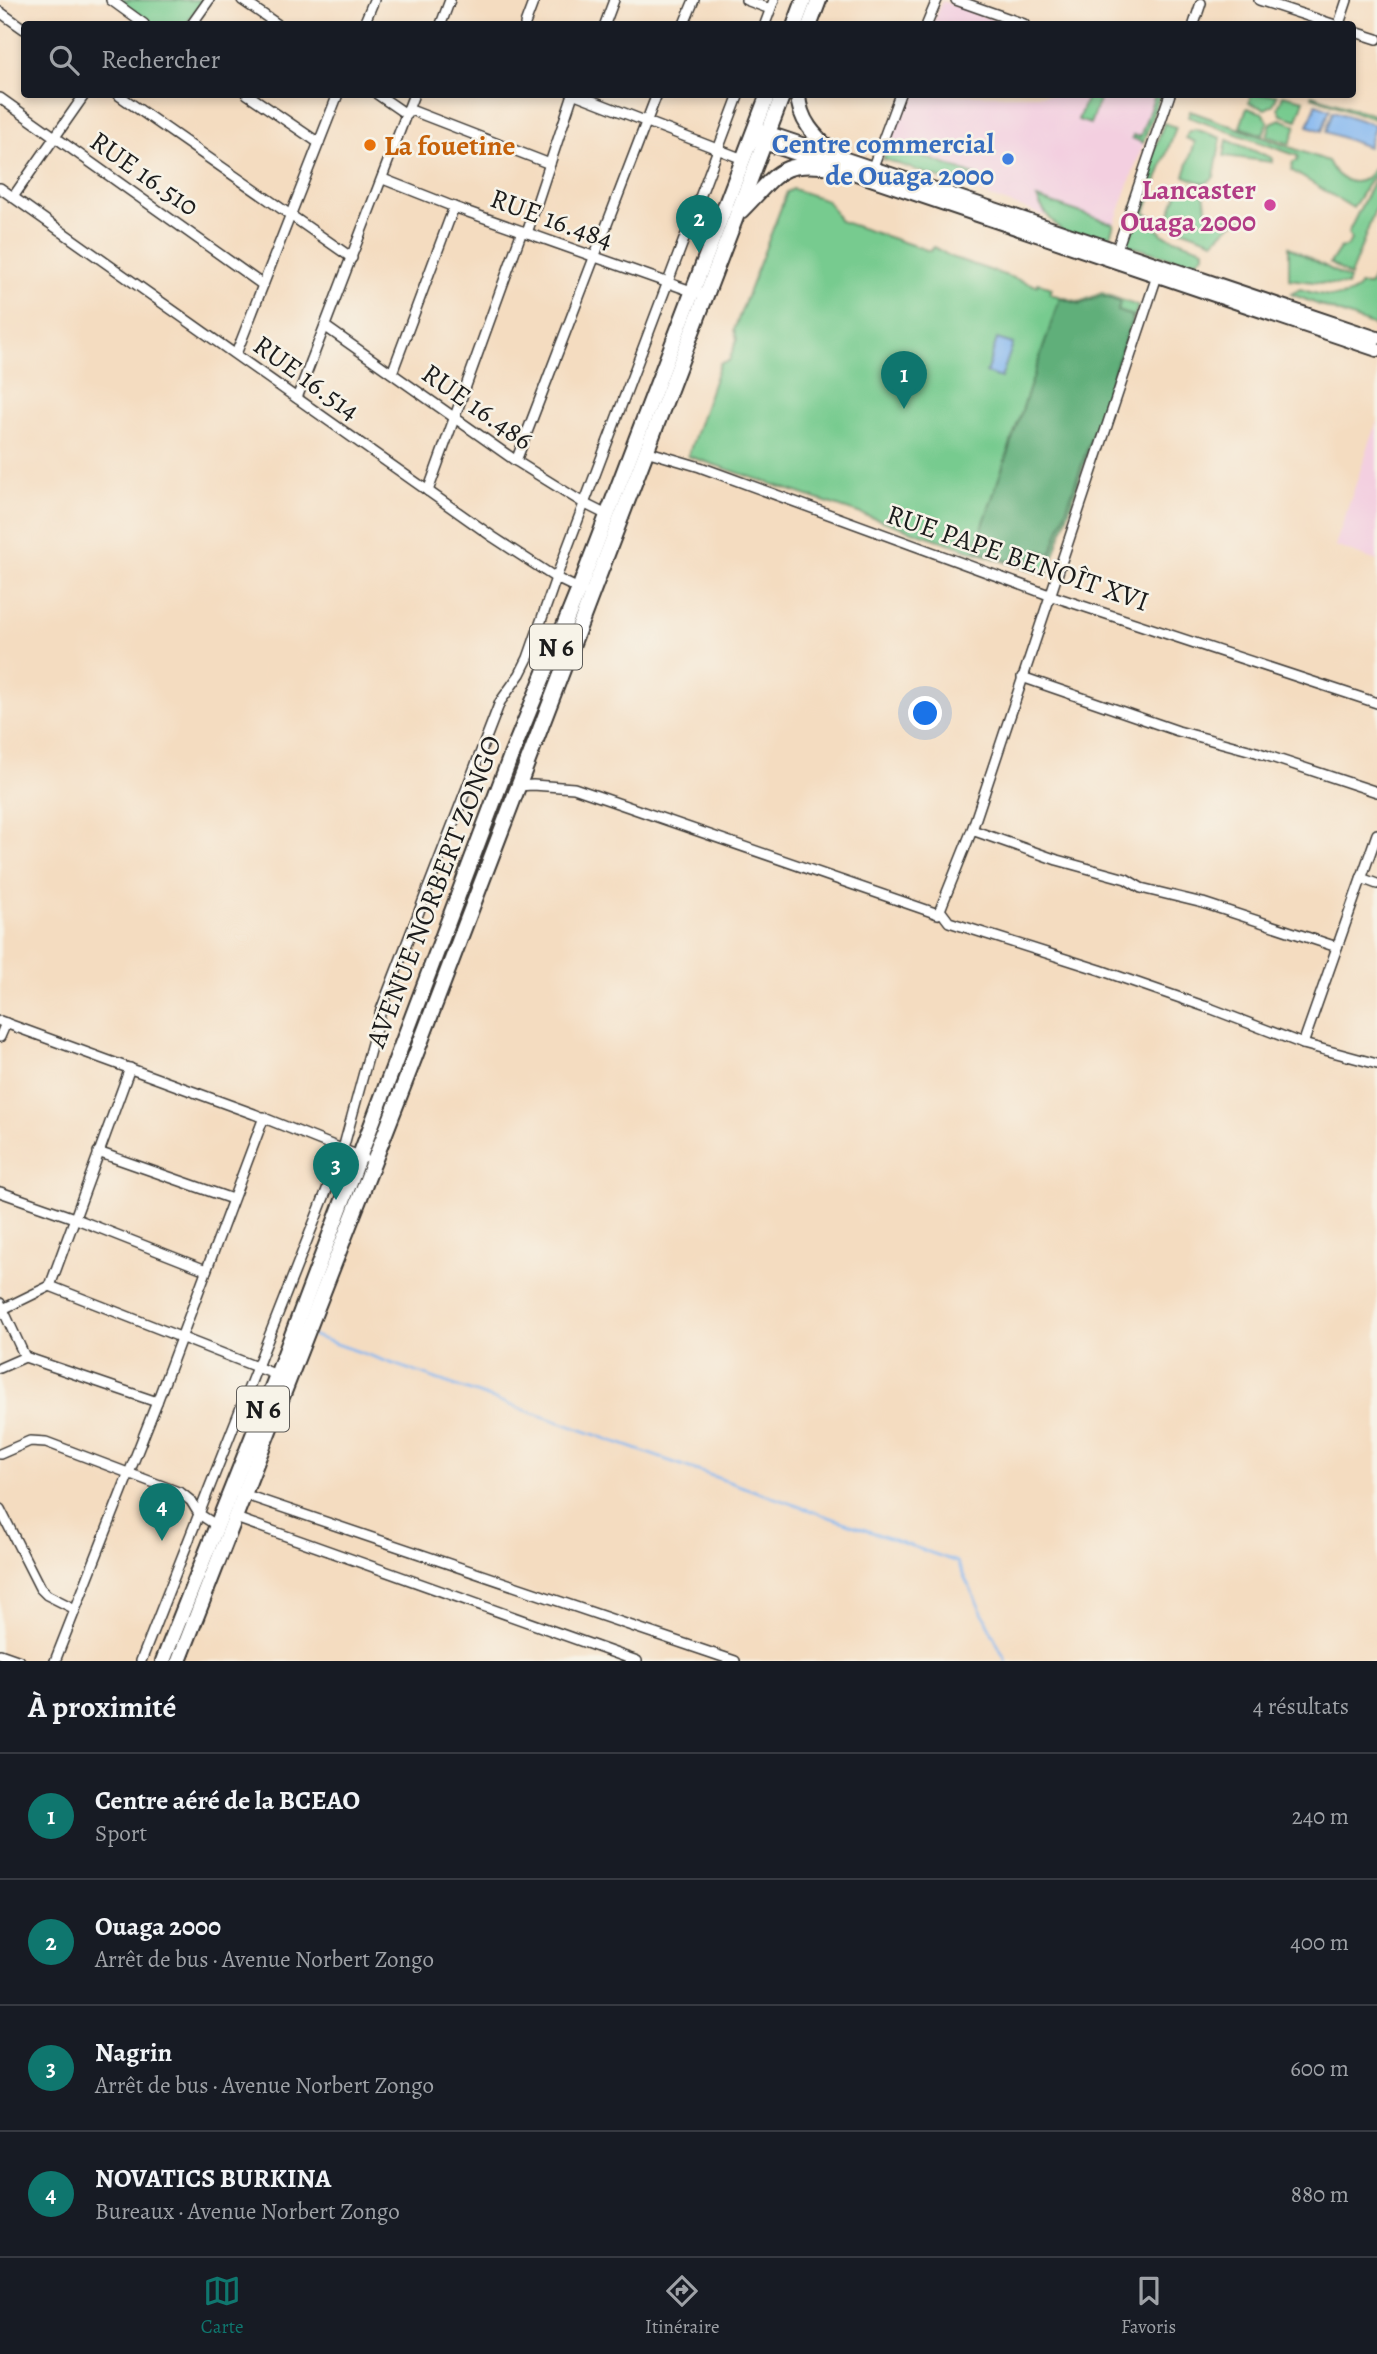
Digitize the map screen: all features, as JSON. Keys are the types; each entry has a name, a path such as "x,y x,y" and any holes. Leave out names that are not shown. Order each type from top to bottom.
{"main road":[{"path":"795,21 804,0"},
{"path":"811,21 819,0"},
{"name":"N 6","path":"760,136 767,98"},
{"name":"N 6","path":"760,136 781,98"},
{"path":"798,98 800,110 808,128 836,162"},
{"path":"760,136 1114,256 1377,338"},
{"name":"AVENUE NORBERT ZONGO","path":"237,1492 343,1198 366,1158 510,758 646,451 743,159 760,136"},
{"name":"AVENUE NORBERT ZONGO","path":"163,1661 237,1492 366,1158 518,786 585,592 607,515 735,217 760,136"},
{"path":"735,217 764,186 785,170 836,162"},
{"path":"1114,256 1157,276 1377,350"},
{"name":"AVENUE NORBERT ZONGO","path":"180,1661 224,1519"}],"street":[{"path":"111,0 137,21"},
{"path":"194,21 209,0"},
{"path":"242,0 273,21"},
{"path":"442,21 450,0"},
{"path":"526,21 534,0"},
{"path":"606,21 614,0"},
{"path":"685,21 694,0"},
{"path":"746,0 772,5"},
{"path":"928,21 937,0"},
{"path":"956,0 1016,21"},
{"path":"1259,0 1323,21"},
{"path":"1340,21 1347,0"},
{"path":"366,21 372,1"},
{"path":"1195,21 1201,3"},
{"path":"0,12 21,27"},
{"path":"1356,32 1377,40"},
{"name":"RUE 16.510","path":"0,98 264,285"},
{"path":"13,197 82,98"},
{"path":"123,98 352,258"},
{"path":"253,98 319,143"},
{"path":"236,354 336,98"},
{"path":"384,98 407,111 550,164"},
{"path":"297,398 412,98"},
{"path":"428,491 575,98"},
{"path":"584,98 743,159"},
{"path":"516,461 656,98"},
{"path":"141,1661 342,1149 381,1010 403,950 500,702 528,658 737,98"},
{"path":"870,173 898,98"},
{"path":"1114,256 1169,98"},
{"name":"RUE 16.484","path":"383,179 454,207 700,294"},
{"name":"RUE 16.514","path":"0,188 428,491 556,579 585,592"},
{"path":"392,373 454,207"},
{"path":"518,786 574,788 938,914 972,830 1157,276"},
{"name":"RUE 16.486","path":"326,327 516,461 607,515"},
{"name":"RUE PAPE BENOÎT XVI","path":"646,451 701,467 1049,595 1377,703"},
{"path":"1022,677 1178,731 1255,752 1377,792"},
{"path":"972,830 1057,860 1126,879 1141,888 1203,903 1337,947"},
{"path":"1303,1044 1377,834"},
{"path":"1362,878 1377,884"},
{"path":"940,910 949,922 1100,970 1303,1044 1377,1064"},
{"path":"0,1037 3,1022 264,1117 366,1158"},
{"path":"50,1286 130,1069"},
{"path":"55,1661 157,1402 264,1117"},
{"path":"98,1152 232,1199"},
{"path":"0,1192 206,1270"},
{"path":"325,1192 343,1198"},
{"path":"24,1357 1,1306 50,1286 277,1375"},
{"path":"0,1368 24,1357 157,1402"},
{"path":"0,1454 30,1441 40,1441 181,1493 191,1501 199,1514 224,1519 637,1661"},
{"path":"237,1492 735,1661"},
{"path":"0,1510 40,1588 47,1595 75,1609"},
{"path":"0,1654 20,1661"}],"shaded area":[{"path":"942,1 998,21 934,21"},
{"name":"Centre commercial de Ouaga 2000","path":"906,98 1160,98 1109,239 1090,254 1048,217 883,159"},
{"path":"1377,421 1377,561 1335,546"}],"green space":[{"path":"118,0 204,0 188,21 149,21"},
{"path":"1086,98 1100,98 1090,124 1078,120"},
{"path":"1154,98 1159,98 1143,143 1132,138 1133,135 1140,137"},
{"path":"1250,98 1276,98 1273,105 1265,109 1249,103"},
{"path":"1282,98 1304,100 1297,120 1281,115 1278,108"},
{"path":"1315,98 1377,116 1377,120"},
{"path":"1247,108 1263,113 1268,122 1263,135 1240,127"},
{"path":"1190,111 1328,161 1337,174 1349,181 1362,180 1373,169 1376,171 1353,208 1291,170 1298,156 1188,117"},
{"path":"1280,119 1296,125 1290,144 1267,136 1271,123"},
{"path":"1164,123 1176,127 1145,213 1152,216 1151,222 1163,235 1204,249 1204,254 1192,265 1125,244 1122,240"},
{"path":"1195,129 1221,138 1214,177 1205,184 1184,176 1195,142 1186,138 1188,132"},
{"path":"1227,140 1272,158 1272,162 1224,156"},
{"path":"889,144 975,175 954,183 883,159"},
{"path":"1377,174 1377,205 1350,276 1330,263 1340,248 1348,246 1351,239 1348,233"},
{"path":"1192,185 1204,194 1207,215 1242,219 1230,225 1214,241 1166,224 1180,187"},
{"path":"793,189 827,200 840,221 930,251 934,247 951,257 1037,286 1038,283 1052,288 1050,294 1080,302 1102,293 1138,306 1047,576 688,456 720,363 729,361 737,339 734,330 787,192"},
{"path":"1037,198 1114,224 1109,239 1090,254 1053,222"},
{"path":"1289,247 1349,279 1347,286 1289,279"},
{"path":"1377,267 1377,327 1291,294 1300,289 1332,296 1349,294 1360,285 1370,285"},
{"path":"1102,296 1120,302 1118,311 1133,316 1051,554 1036,549 1029,568 975,549 1060,298 1080,304"}],"water":[{"path":"1316,104 1330,109 1322,131 1308,126"},
{"path":"1333,111 1375,125 1368,147 1326,132"},
{"path":"997,339 1013,344 1001,378 986,373"}],"waterway":[{"path":"314,1336 957,1562 1006,1661"}],"place":[{"name":"La fouetine","path":"370,145"},
{"name":"Centre commercial de Ouaga 2000","path":"1008,159"},
{"name":"Lancaster Ouaga 2000","path":"1270,205"},
{"name":"Ouaga 2000","path":"699,253"},
{"name":"Centre aéré de la BCEAO","path":"904,409"},
{"name":"Nagrin","path":"336,1200"},
{"name":"NOVATICS BURKINA","path":"162,1541"}]}
